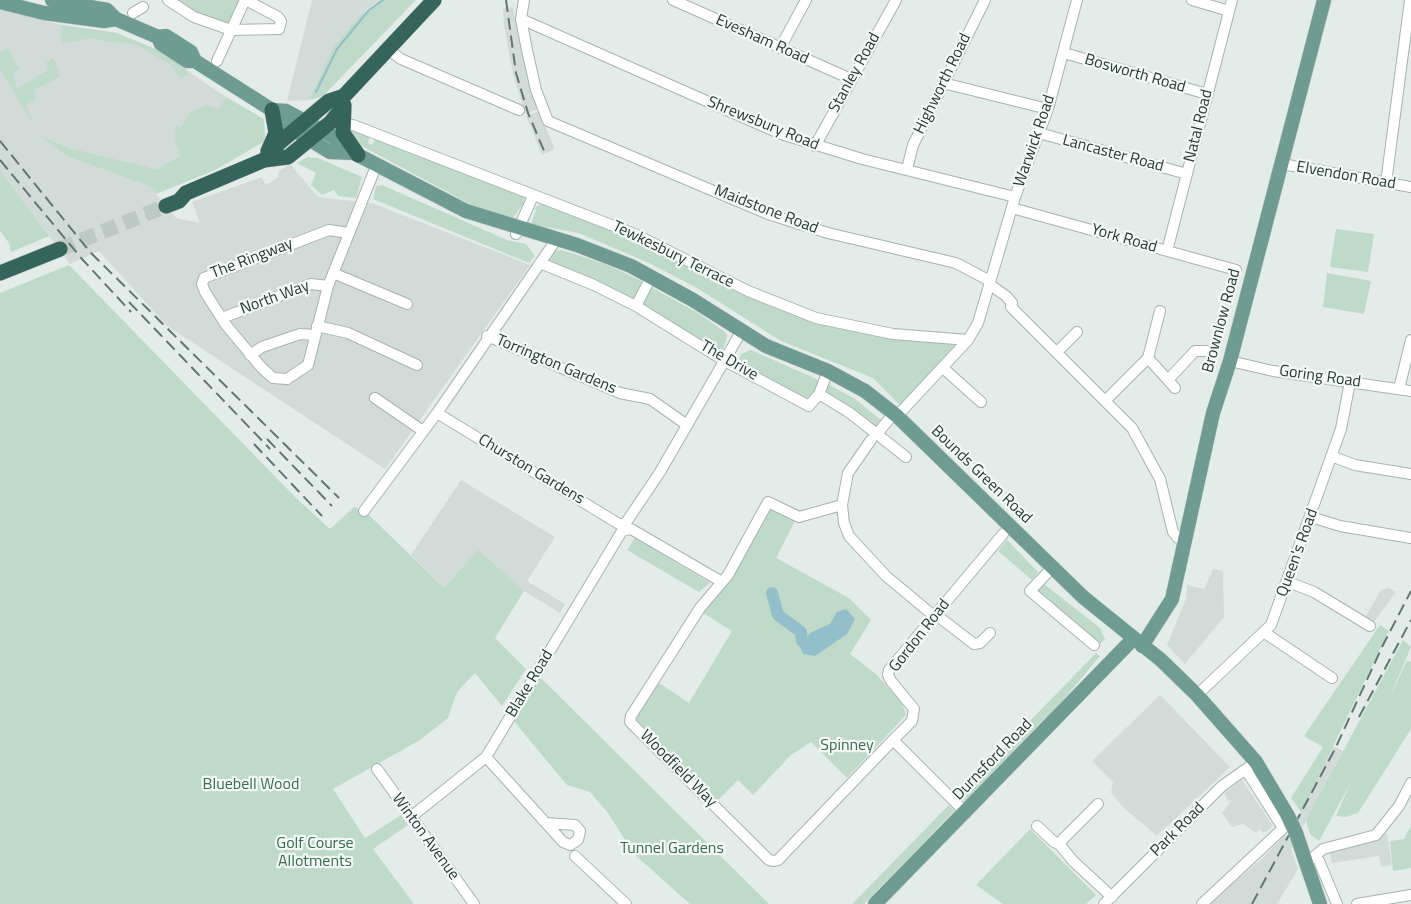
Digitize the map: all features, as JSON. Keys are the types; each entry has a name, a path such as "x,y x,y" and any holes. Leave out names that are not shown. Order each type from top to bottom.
{"highway":[{"path":"356,154 343,133 344,102 386,48 434,0"},
{"path":"163,203 179,201 186,194 267,157 308,132 329,101 344,102"},
{"path":"267,157 276,133 272,110"},
{"path":"0,264 57,246 0,273"}],"main road":[{"path":"39,0 41,6 51,7"},
{"name":"Brownlow Road","path":"1138,642 1169,605 1213,413 1230,361 1324,0"},
{"path":"0,2 51,7"},
{"name":"Bounds Green Road","path":"51,7 104,21 116,19 158,37 166,36 191,52 195,61 272,110 286,111 308,132 466,210 481,222 541,240 550,238 606,256 651,277 766,346 828,371 865,391 896,414 1052,568 1197,695 1251,766 1308,854 1328,904"},
{"name":"Durnsford Road","path":"875,904 1138,642"},
{"name":"Bounds Green Road","path":"1308,854 1302,857 1320,904"}],"street":[{"path":"168,0 231,38 279,29 281,21 278,17 246,0 231,38"},
{"path":"521,19 524,0"},
{"name":"Evesham Road","path":"673,0 851,80"},
{"path":"780,48 806,0"},
{"name":"Stanley Road","path":"815,146 896,0"},
{"name":"Highworth Road","path":"907,169 913,145 985,0"},
{"name":"Warwick Road","path":"968,340 974,330 1014,202 1048,109 1077,0"},
{"path":"1192,0 1230,6"},
{"path":"1386,183 1410,0"},
{"name":"Natal Road","path":"1167,251 1230,6"},
{"path":"133,13 143,7"},
{"name":"Maidstone Road","path":"521,19 536,90 548,121 768,214 828,233 956,263 990,282 1006,296 1012,303 1011,307 1057,352"},
{"name":"Shrewsbury Road","path":"521,19 781,134 815,146 907,169 1014,202"},
{"path":"386,48 401,59 519,110"},
{"name":"Bosworth Road","path":"1064,52 1207,94"},
{"path":"943,83 1048,109"},
{"name":"Tewkesbury Terrace","path":"352,125 638,235 748,291 816,318 893,334 968,340"},
{"name":"Lancaster Road","path":"1039,133 1187,174"},
{"name":"The Ringway","path":"348,233 328,230 206,275 202,284 222,318 269,375 279,380 287,379 308,365 328,286 376,164"},
{"name":"Elvendon Road","path":"1282,164 1411,187"},
{"path":"517,231 533,196"},
{"name":"York Road","path":"1014,202 1167,251 1236,270"},
{"path":"364,511 437,412 487,336 540,262 550,238"},
{"name":"The Drive","path":"540,262 636,306 723,360 809,406 819,394"},
{"path":"333,273 407,304"},
{"path":"636,306 651,277"},
{"name":"North Way","path":"222,318 311,284 328,286"},
{"path":"1106,400 1148,358 1160,311"},
{"path":"250,354 262,346 300,334 316,331 348,333 417,365"},
{"name":"Blake Road","path":"411,817 486,757 741,332"},
{"path":"1077,332 1057,352 1125,419 1141,442 1160,479 1173,532 1178,538 1185,540"},
{"name":"Torrington Gardens","path":"487,336 620,393 650,399 687,425"},
{"path":"968,340 943,369 874,437 848,473 842,505 849,536 886,576 974,644 980,643 990,633"},
{"path":"1399,389 1411,340"},
{"path":"1148,358 1172,384 1194,351 1206,351"},
{"name":"Goring Road","path":"1230,361 1273,371 1411,391"},
{"path":"943,369 981,402"},
{"path":"828,371 819,394 874,437 906,457"},
{"name":"Queen's Road","path":"1197,695 1271,626 1341,429 1350,382"},
{"path":"375,398 423,431"},
{"name":"Churston Gardens","path":"437,412 625,527 722,582"},
{"path":"1331,456 1355,465 1411,474"},
{"name":"Woodfield Way","path":"842,505 799,517 768,502 722,582 700,608 631,716 630,722 769,860 778,860 893,740"},
{"path":"1311,517 1340,526 1411,538"},
{"name":"Gordon Road","path":"893,740 912,721 914,709 888,675 1003,534"},
{"path":"1052,568 1030,591 1094,645"},
{"path":"1288,582 1314,592 1370,626"},
{"path":"1265,633 1332,678"},
{"path":"893,740 966,813"},
{"path":"486,757 546,824"},
{"name":"Park Road","path":"1108,901 1222,786 1251,766"},
{"name":"Winton Avenue","path":"377,769 474,904"},
{"path":"1337,904 1308,854 1311,847 1323,849 1376,835 1399,806 1411,783"},
{"path":"1060,845 1062,840 1098,804"},
{"path":"1202,904 1287,822"},
{"path":"1037,826 1060,845 1108,901"},
{"path":"575,856 626,904"},
{"path":"1357,904 1411,895"}],"shaded area":[{"path":"312,0 379,0 365,11 334,46 309,100 287,101"},
{"path":"513,7 526,71 538,109 525,114 513,74 504,25 503,8"},
{"path":"0,9 62,25 117,33 157,50 226,97 218,109 190,113 180,129 177,126 175,140 180,156 156,169 67,147 42,136 66,156 149,186 176,218 200,223 192,202 262,177 265,184 270,183 278,177 278,172 290,164 318,197 372,203 530,265 385,469 166,325 99,251 70,264 0,170"},
{"path":"539,111 555,149 542,155 526,116"},
{"path":"461,480 555,537 527,581 565,604 560,613 524,591 478,551 444,588 411,555"},
{"path":"1213,569 1223,571 1224,617 1185,664 1167,645 1186,599 1187,585 1204,589"},
{"path":"1388,588 1396,592 1374,622 1366,616 1381,590"},
{"path":"1160,695 1230,767 1157,836 1125,809 1111,793 1113,782 1092,761"},
{"path":"1333,746 1343,751 1291,849 1298,869 1277,904 1207,904 1262,859 1285,835 1287,838"},
{"path":"1242,780 1273,826 1264,833 1259,829 1256,833 1243,824 1232,827 1222,813 1232,800 1228,801 1224,793"},
{"path":"1387,833 1392,865 1381,867 1379,856 1332,863 1329,851 1370,843"}],"green space":[{"path":"170,0 238,0 240,2 229,28"},
{"path":"380,0 416,0 323,96 309,100 334,46 359,17"},
{"path":"62,25 117,33 157,50 185,68 188,74 181,78 170,64 136,44 108,42 93,38 63,43 61,40"},
{"path":"8,48 19,69 13,73 17,89 48,70 46,63 51,58 55,60 60,77 34,90 35,100 26,105 35,127 0,69 0,53"},
{"path":"226,97 264,119 265,141 215,170 156,194 149,186 66,156 40,135 67,147 156,169 180,156 175,140 176,125 180,128 190,113 206,105 218,109"},
{"path":"348,129 370,137 368,143 372,145 375,139 520,195 524,198 523,204 512,219 483,211 358,144"},
{"path":"307,157 318,158 362,177 356,198 338,196 334,190 322,195 311,185 316,173 297,163"},
{"path":"0,170 49,236 11,252 9,243 0,231"},
{"path":"382,185 507,240 526,244 535,256 529,263 373,199 376,186"},
{"path":"541,203 607,227 823,324 890,338 958,343 902,407 873,378 781,341 697,288 647,262 578,233 531,224 536,210 534,209"},
{"path":"1336,229 1374,234 1368,272 1330,267"},
{"path":"562,250 605,264 644,282 633,299 549,262 555,251"},
{"path":"69,265 296,498 330,529 354,507 366,512 444,588 478,550 524,591 495,638 526,669 502,706 475,673 457,692 448,718 420,740 333,789 365,838 401,815 408,825 373,849 414,904 0,904 0,293"},
{"path":"1327,273 1371,281 1364,314 1323,307"},
{"path":"651,287 698,313 725,332 727,336 722,354 642,305"},
{"path":"751,350 821,381 810,401 737,364 741,354"},
{"path":"828,384 855,399 881,420 875,428 824,393"},
{"name":"Spinney","path":"771,506 796,519 776,558 849,598 871,620 850,654 876,674 902,703 906,715 847,778 811,742 791,755 753,795 738,780 717,801 635,719 659,683 689,703 732,631 703,613 727,585"},
{"path":"635,538 710,583 699,592 627,550"},
{"path":"1007,540 1038,572 1032,580 998,551"},
{"path":"1044,584 1100,628 1105,640 1098,646 1035,593"},
{"path":"1380,625 1389,631 1301,812 1291,798 1323,747 1304,736"},
{"path":"1403,640 1411,647 1388,701 1407,660 1411,662 1411,729 1358,813 1346,817 1336,816 1350,784 1319,841 1310,834 1306,820"},
{"path":"1096,653 1100,656 1048,718 1046,717 965,801 958,795"},
{"name":"Tunnel Gardens","path":"538,676 769,904 690,904 634,854 608,813 590,792 567,785 513,720"},
{"path":"949,805 954,811 920,847 864,904 852,904"},
{"path":"1411,826 1411,868 1393,871 1390,841 1404,839"},
{"path":"1030,829 1096,895 1086,904 1003,904 976,885"}],"water":[{"path":"846,609 855,619 847,634 815,656 803,654 800,646 802,641 812,632 830,624 837,612"}],"waterway":[{"path":"316,92 337,49 369,10 383,0"},
{"path":"772,593 778,615 801,632 802,641"}],"tunnel":[{"path":"60,249 166,206"}],"railway":[{"path":"506,0 516,73 528,113 545,153"},
{"path":"0,141 90,252 339,498"},
{"path":"0,160 82,259 131,312"},
{"path":"129,302 270,449"},
{"path":"267,439 332,506"},
{"path":"254,444 322,516"},
{"path":"1252,904 1335,749 1383,645 1411,591"},
{"path":"1359,717 1411,620"}],"park label":[{"name":"Bluebell Wood","path":"251,785"},
{"name":"Golf Course Allotments","path":"315,853"}]}
